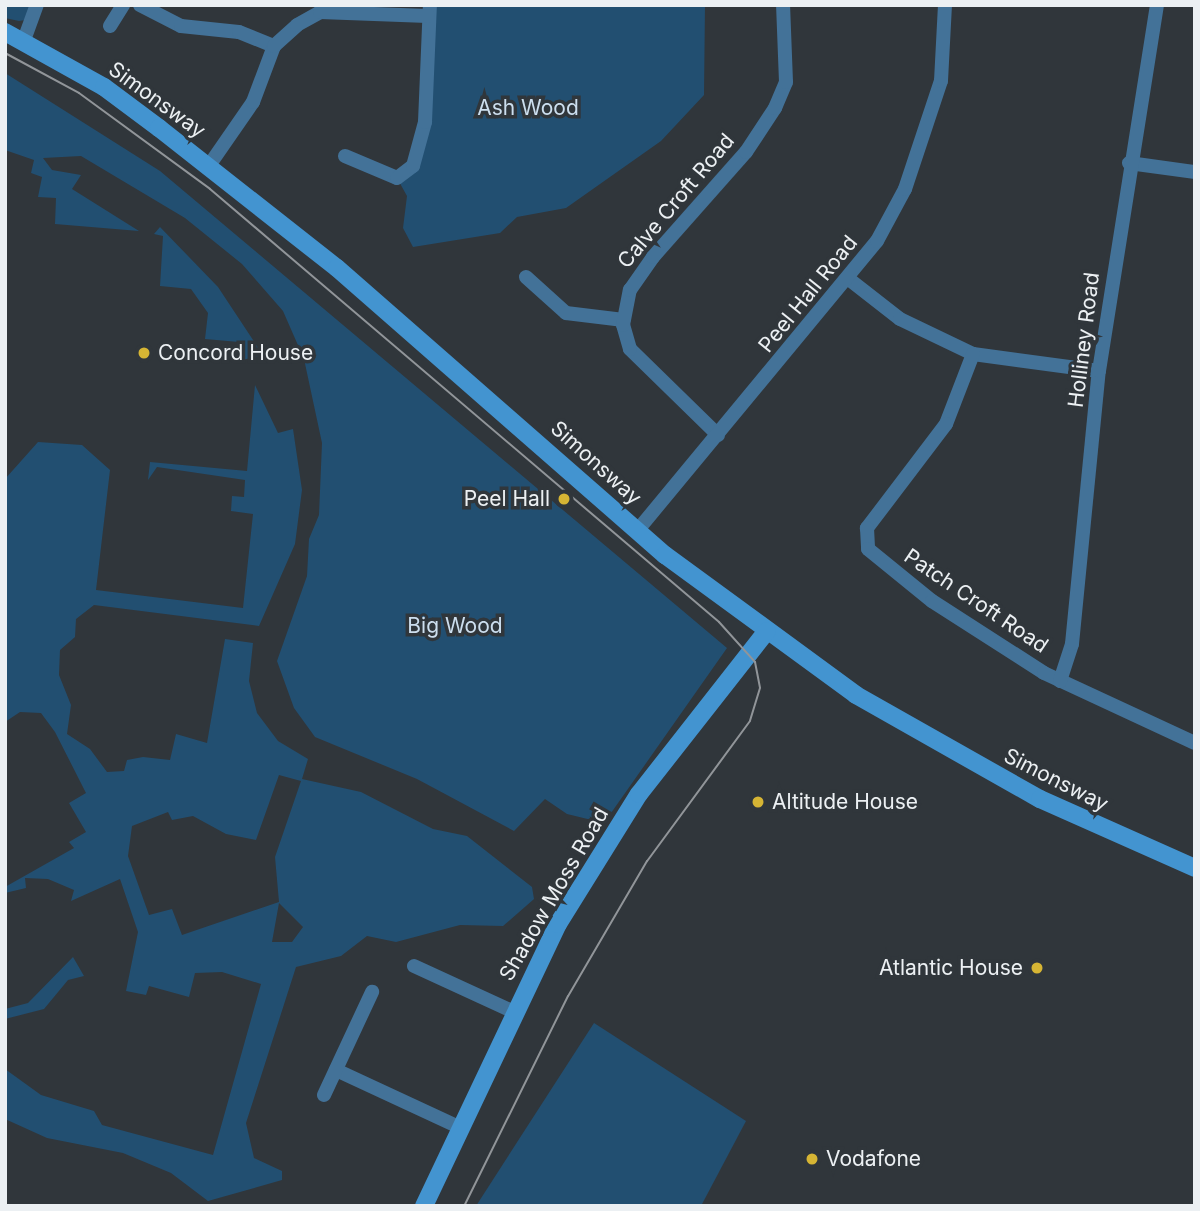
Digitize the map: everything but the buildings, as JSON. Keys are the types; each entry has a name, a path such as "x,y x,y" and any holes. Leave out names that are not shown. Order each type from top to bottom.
{"street":[{"path":"24,40 37,5"},
{"path":"110,26 123,5"},
{"path":"140,5 181,26 239,32 274,46"},
{"name":"Calve Croft Road","path":"624,320 630,290 653,257 746,152 775,108 786,82 783,5"},
{"name":"Peel Hall Road","path":"637,531 850,280 905,189 941,81 945,5"},
{"name":"Holliney Road","path":"1060,681 1072,644 1099,371 1129,163 1157,5"},
{"path":"208,167 253,102 274,46 320,9 429,10 425,122 412,166 397,178 345,156"},
{"name":"Simonsway","path":"5,32 24,40 104,87 337,268 637,531 767,631 906,726 1099,829 1195,868"},
{"path":"1129,163 1195,172"},
{"path":"526,277 566,313 624,320 630,349 718,435"},
{"path":"850,280 900,319 973,354 1099,371"},
{"name":"Patch Croft Road","path":"973,354 946,424 867,528 865,543 932,601 1060,681 1195,743"},
{"name":"Shadow Moss Road","path":"424,1206 459,1127 558,924 639,794 767,631"},
{"path":"414,966 514,1012"},
{"path":"324,1095 372,992"},
{"path":"336,1070 459,1127"}],"green space":[{"path":"5,5 37,5 31,19 19,21 5,18"},
{"name":"Ash Wood","path":"430,5 705,5 704,95 661,141 566,208 517,217 500,233 413,247 403,228 407,196 397,178 413,166 425,122"},
{"name":"Big Wood","path":"5,73 160,171 727,648 604,823 567,814 545,799 514,831 417,779 315,737 294,708 277,661 307,576 309,539 319,515 322,443 304,359 283,311 242,264 185,218 81,156 43,158 52,170 81,175 72,189 139,231 55,224 56,198 38,197 42,177 31,173 34,160 5,150"},
{"path":"160,227 218,287 263,355 238,361 239,342 205,339 208,313 191,289 160,286 163,236 154,234"},
{"path":"255,385 278,433 293,429 302,490 295,544 259,626 94,605 76,619 75,637 60,650 59,675 71,705 67,734 90,749 107,772 124,771 127,760 143,757 170,760 176,734 207,743 225,639 253,643 249,681 257,713 278,741 308,759 302,779 361,792 433,829 467,836 532,887 534,899 503,926 460,925 396,942 367,936 341,956 296,967 246,1123 254,1158 282,1171 282,1180 208,1201 171,1173 123,1153 47,1138 5,1119 5,1069 41,1095 94,1111 102,1125 213,1155 261,984 222,972 195,973 189,997 149,986 146,995 126,991 138,932 120,879 71,901 74,890 48,879 25,878 26,888 5,893 5,887 74,848 69,842 86,832 69,803 86,793 55,732 41,713 20,712 5,722 5,479 38,442 82,445 110,470 96,590 243,608 253,514 231,511 232,496 244,497 245,480 157,467 148,480 150,462 247,471","holes":["279,775 301,781 275,857 279,902 182,935 172,909 149,915 128,856 132,826 168,812 172,820 193,816 226,834 256,840","279,903 303,927 292,942 272,942"]},
{"path":"73,957 84,976 68,980 44,1009 5,1019 5,1009 28,1003"},
{"path":"594,1023 746,1121 701,1206 476,1206"}],"tram line":[{"path":"5,53 79,93 210,189 719,622 755,662 760,688 750,721 647,861 568,996 464,1206"}],"place":[{"name":"Concord House","path":"144,353"},
{"name":"Peel Hall","path":"564,499"},
{"name":"Altitude House","path":"758,802"},
{"name":"Atlantic House","path":"1037,968"},
{"name":"Vodafone","path":"812,1159"}]}
